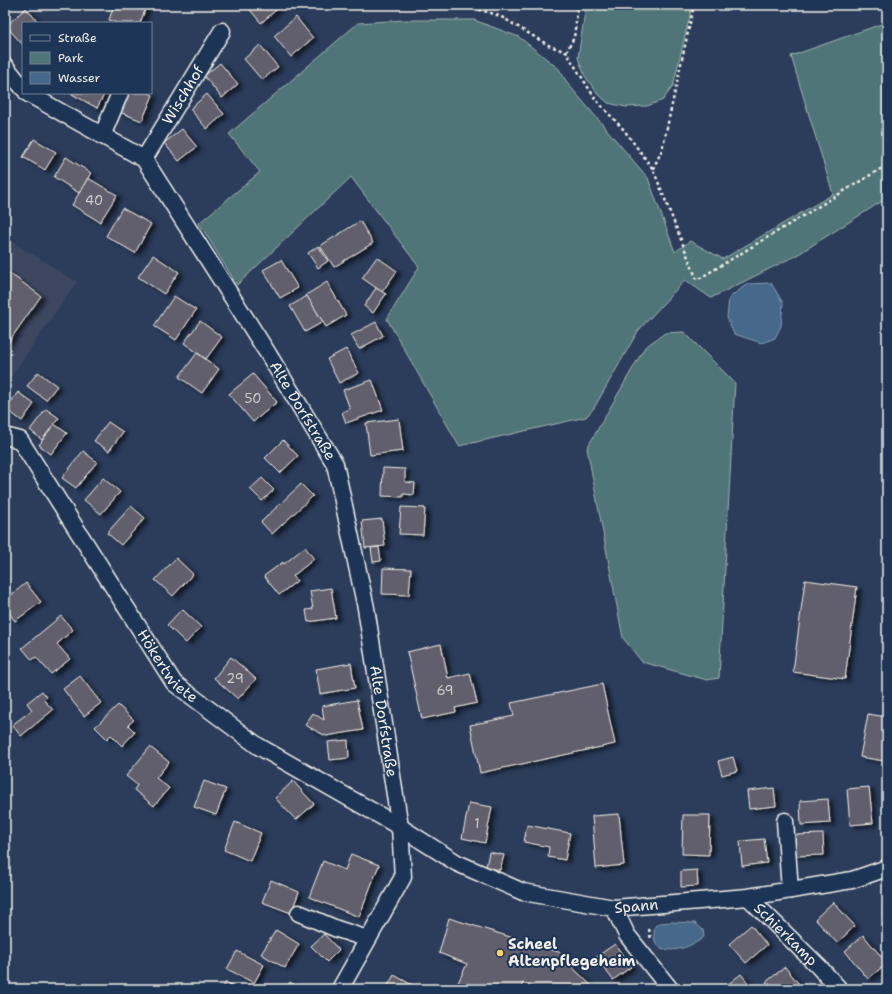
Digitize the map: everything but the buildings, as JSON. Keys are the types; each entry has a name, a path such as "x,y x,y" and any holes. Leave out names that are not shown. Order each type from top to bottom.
{"street":[{"name":"Wischhof","path":"144,159 222,31"},
{"path":"5,66 22,87"},
{"name":"Alte Dorfstraße","path":"29,94 144,159 335,464 366,608 400,827 403,877 340,989"},
{"path":"102,136 120,94"},
{"name":"Hökertwiete","path":"5,436 20,440 174,683 258,746 400,827"},
{"path":"785,821 790,890"},
{"name":"Spann","path":"400,827 457,863 523,892 614,908 748,897 852,880 887,868"},
{"name":"Schierkamp","path":"748,897 819,967 839,989"},
{"path":"614,908 627,935 670,989"},
{"path":"299,913 337,929 368,939"}],"path":[{"path":"370,5 387,5"},
{"path":"442,5 471,6 500,16 548,45 566,52 596,100 624,130 653,170 697,280 887,165"},
{"path":"566,52 574,38 578,5"},
{"path":"653,170 662,150 694,5"},
{"path":"649,929 652,942"}],"shaded area":[{"path":"5,237 77,282 5,385"}],"green space":[{"path":"586,5 681,5 692,7 673,86 663,100 647,106 626,107 608,103 597,93 585,76 578,58"},
{"path":"404,20 474,20 519,37 559,69 568,84 648,178 675,252 690,241 723,259 833,194 791,56 887,22 887,198 797,255 711,298 685,280 638,331 594,408 586,417 459,446 387,319 419,267 351,177 237,285 199,223 260,172 229,134 358,23"},
{"path":"684,332 735,383 719,678 707,680 642,662 623,638 587,448 645,347 665,333"}],"water":[{"path":"771,283 783,303 781,326 775,338 762,343 734,334 727,318 729,298 747,284"},
{"path":"660,923 695,923 703,930 704,937 697,942 679,949 663,949 657,944 654,937 655,926"}],"place":[{"name":"Scheel Altenpflegeheim","path":"500,953"}]}
